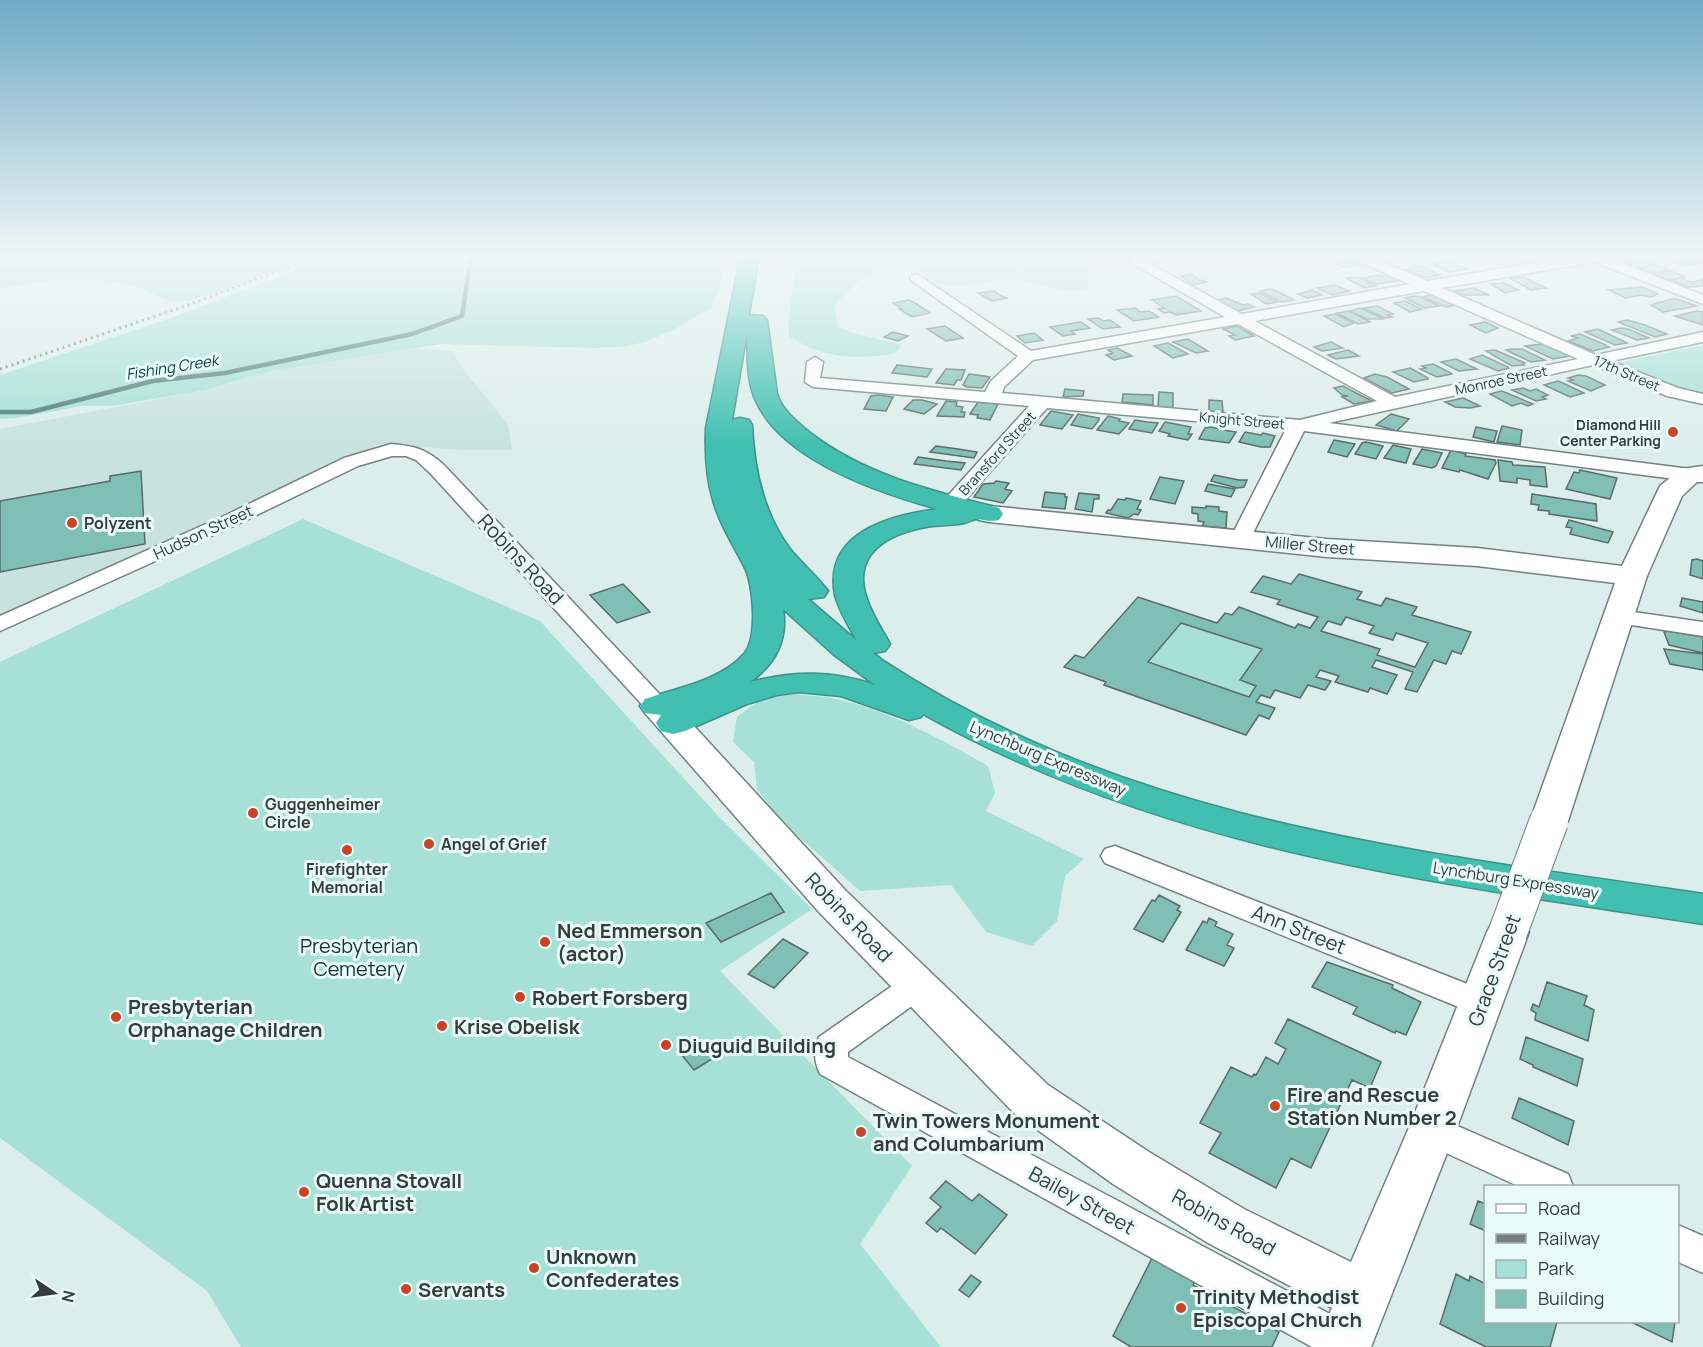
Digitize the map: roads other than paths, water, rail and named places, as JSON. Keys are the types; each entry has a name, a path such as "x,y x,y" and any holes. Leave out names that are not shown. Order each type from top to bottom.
{"highway":[{"name":"Lynchburg Expressway","path":"738,318 718,428 716,453 719,478 740,533 760,567 817,626 863,662 917,697 973,728 1053,764 1138,796 1221,822 1302,843 1394,861 1703,909"},
{"name":"Lynchburg Expressway","path":"756,320 740,430 739,452 742,475 752,504 772,542 807,586 874,644 921,674 1013,724 1092,756 1239,804 1395,840 1474,854 1703,886"},
{"path":"756,320 765,396 782,421 807,444 859,474 889,487 989,514"},
{"path":"874,644 850,595 848,574 854,555 870,539 888,528 913,520 989,514"},
{"path":"665,714 751,666 764,650 769,631 768,610 760,567"},
{"path":"665,714 750,691 787,683 813,682 840,685 868,693 907,710 973,728"}],"main road":[{"name":"Grace Street","path":"1344,1345 1482,1003 1549,821 1632,576 1670,492 1696,474"},
{"name":"Miller Street","path":"989,514 1327,548 1477,557 1632,576"},
{"name":"Robins Road","path":"665,714 832,901 1031,1099 1122,1162 1226,1226 1363,1296"}],"street":[{"path":"974,318 1028,356"},
{"path":"991,398 997,385 1028,356 1240,318 1393,403"},
{"name":"17th Street","path":"1497,318 1659,388 1703,399"},
{"name":"Monroe Street","path":"1300,425 1703,337"},
{"name":"Knight Street","path":"815,362 813,382 1300,425 1696,474"},
{"name":"Bransford Street","path":"951,504 1042,403"},
{"path":"1240,539 1295,429 1300,425"},
{"name":"Hudson Street","path":"0,624 233,519 351,462 391,450 408,451"},
{"name":"Robins Road","path":"408,451 423,456 437,469 665,714"},
{"path":"1620,617 1703,629"},
{"name":"Ann Street","path":"1115,856 1482,1003"},
{"name":"Bailey Street","path":"916,986 831,1046 832,1064 1344,1345"},
{"path":"1432,1130 1553,1185"},
{"path":"1679,1245 1703,1255"}],"waterway":[{"name":"Fishing Creek","path":"0,412 31,412 153,381 225,373 412,334 457,318"}],"railway":[{"path":"0,369 150,318"}],"place":[{"name":"Diamond Hill Center Parking","path":"1673,432"},
{"name":"Polyzent","path":"72,523"},
{"name":"Guggenheimer Circle","path":"253,813"},
{"name":"Angel of Grief","path":"429,844"},
{"name":"Firefighter Memorial","path":"347,850"},
{"name":"Ned Emmerson (actor)","path":"545,942"},
{"name":"Robert Forsberg","path":"520,997"},
{"name":"Presbyterian Orphanage Children","path":"116,1017"},
{"name":"Krise Obelisk","path":"442,1026"},
{"name":"Diuguid Building","path":"666,1045"},
{"name":"Fire and Rescue Station Number 2","path":"1275,1106"},
{"name":"Twin Towers Monument and Columbarium","path":"861,1132"},
{"name":"Quenna Stovall Folk Artist","path":"304,1192"},
{"name":"Unknown Confederates","path":"534,1268"},
{"name":"Servants","path":"406,1289"},
{"name":"Trinity Methodist Episcopal Church","path":"1181,1308"}],"park label":[{"name":"Presbyterian Cemetery","path":"359,956"}]}
